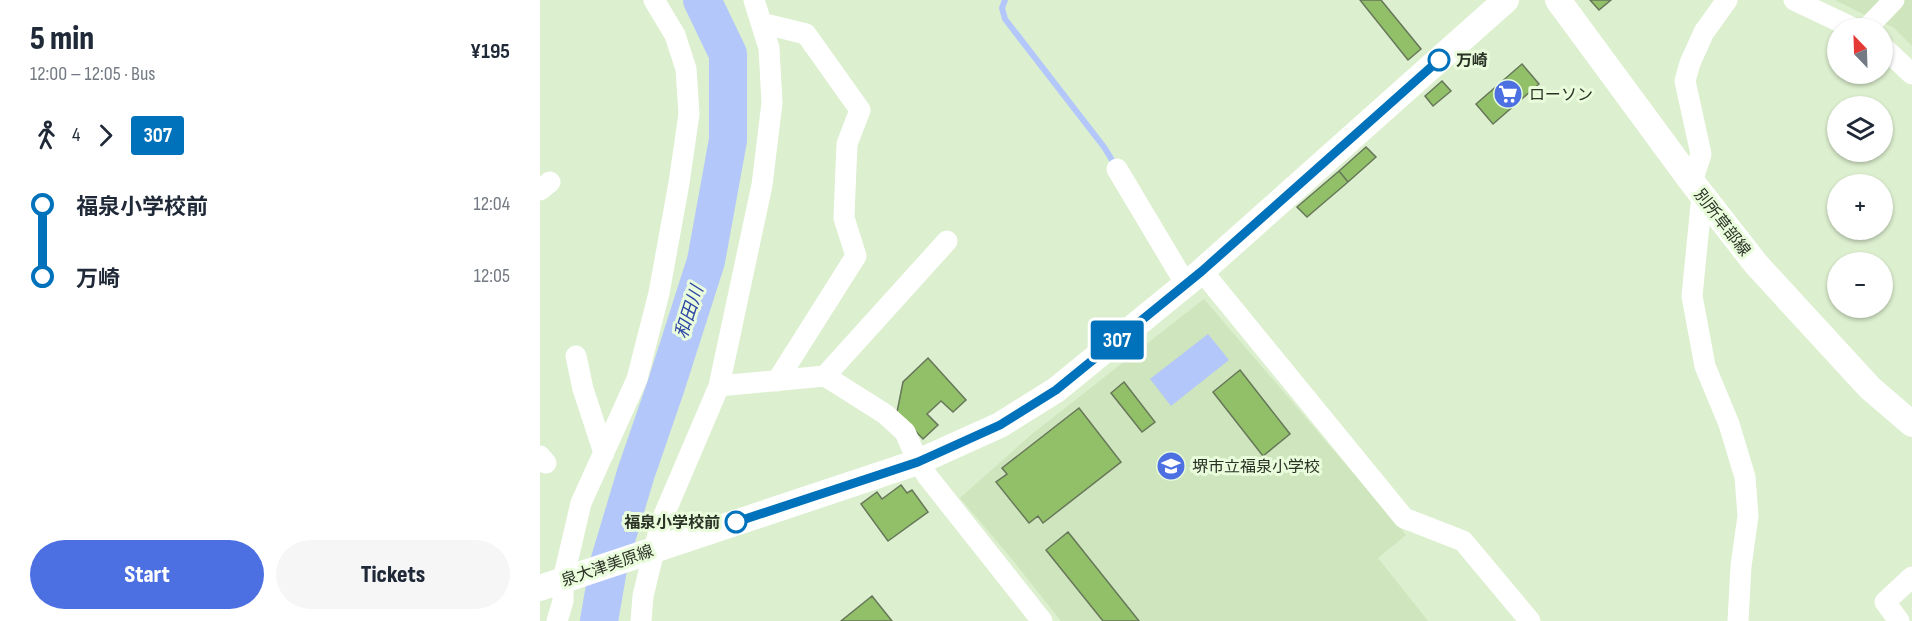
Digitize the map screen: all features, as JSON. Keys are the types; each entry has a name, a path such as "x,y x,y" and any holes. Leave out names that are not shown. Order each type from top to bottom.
{"main road":[{"name":"泉大津美原線","path":"560,581 918,462 1000,425 1056,390 1193,277 1506,0"},
{"name":"別所草部線","path":"1558,0 1763,273 1870,388 1912,424"}],"street":[{"path":"556,621 563,601 560,581 581,502 637,379 656,304 680,183 689,114 686,69 675,35 654,0"},
{"path":"642,621 645,552 719,386 762,185 772,103 769,48 754,0"},
{"path":"1727,0 1704,32 1690,63 1685,81 1701,154 1697,172 1692,297 1705,366 1729,424 1745,477 1748,516 1741,566 1738,621"},
{"path":"1794,0 1832,18"},
{"path":"1877,18 1894,0"},
{"path":"761,23 806,34 860,110 847,144 844,191 844,218 856,256 777,381"},
{"path":"1893,56 1912,74"},
{"path":"1117,170 1193,277 1404,518 1463,541 1530,621"},
{"path":"825,376 946,241"},
{"path":"576,356 583,389 604,453"},
{"path":"719,386 825,376 885,414 905,432 918,462 928,477 1042,621"},
{"path":"1899,621 1885,602 1912,577"}],"shaded area":[{"path":"1835,0 1912,0 1912,46 1893,27 1893,18 1871,18"},
{"name":"堺市立福泉小学校","path":"1204,299 1406,535 1378,558 1428,621 1061,621 960,498 1032,434"}],"water":[{"path":"1208,334 1229,360 1171,406 1150,379"}],"building":[{"path":"1360,0 1381,0 1421,49 1408,60"},
{"path":"1590,0 1611,0 1599,10"},
{"name":"ローソン","path":"1522,64 1539,84 1493,124 1476,104"},
{"path":"1442,81 1451,91 1433,106 1425,96"},
{"path":"1366,147 1376,157 1348,182 1339,171"},
{"path":"1339,171 1348,182 1307,217 1297,207"},
{"path":"928,358 966,400 953,412 941,401 927,414 938,425 923,439 897,412 903,382"},
{"path":"1240,370 1290,434 1263,456 1213,392"},
{"path":"1124,382 1155,422 1142,432 1111,393"},
{"path":"1079,408 1121,462 1043,523 1038,516 1029,523 996,482 1007,474 1002,468"},
{"path":"901,485 907,493 912,490 928,512 888,541 861,504 877,492 882,499"},
{"path":"1068,532 1139,621 1103,621 1046,550"},
{"path":"872,596 892,621 841,621"}],"waterway":[{"name":"和田川","path":"599,621 609,563 636,473 706,261 728,140 728,54 702,0"},
{"path":"1005,0 1002,8 1005,19 1112,160"}],"bus line":[{"name":"307","path":"736,522 918,462 1000,425 1056,390 1202,271 1439,60"}],"place":[{"name":"万崎","path":"1439,60"},
{"name":"ローソン","path":"1508,94"},
{"name":"堺市立福泉小学校","path":"1171,466"},
{"name":"福泉小学校前","path":"736,522"}]}
